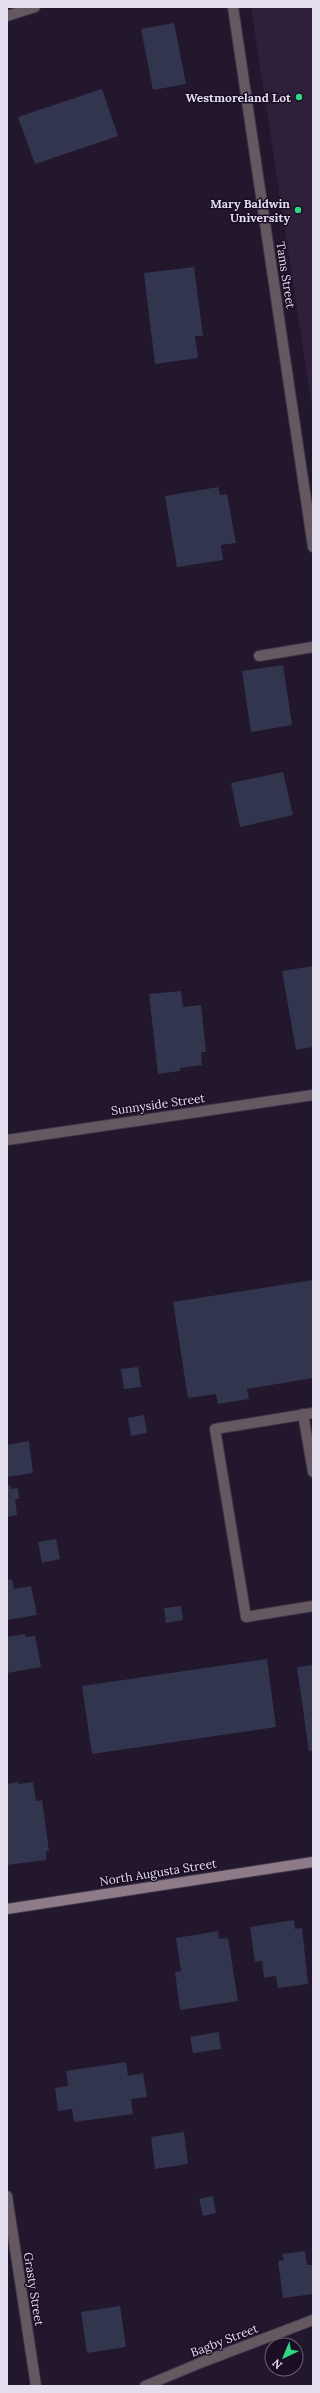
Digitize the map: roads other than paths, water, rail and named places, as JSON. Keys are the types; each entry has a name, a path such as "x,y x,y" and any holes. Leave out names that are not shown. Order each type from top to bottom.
{"main road":[{"name":"North Augusta Street","path":"7,1909 313,1862"}],"street":[{"path":"7,16 35,7"},
{"name":"Tams Street","path":"233,7 313,547"},
{"path":"260,656 313,647"},
{"name":"Sunnyside Street","path":"7,1140 313,1095"},
{"path":"313,1472 308,1413 215,1429 246,1617 313,1606"},
{"name":"Grasty Street","path":"7,2196 36,2386"},
{"name":"Bagby Street","path":"145,2386 200,2363 313,2320"}],"place":[{"name":"Westmoreland Lot","path":"299,97"},
{"name":"Mary Baldwin University","path":"298,210"}]}
